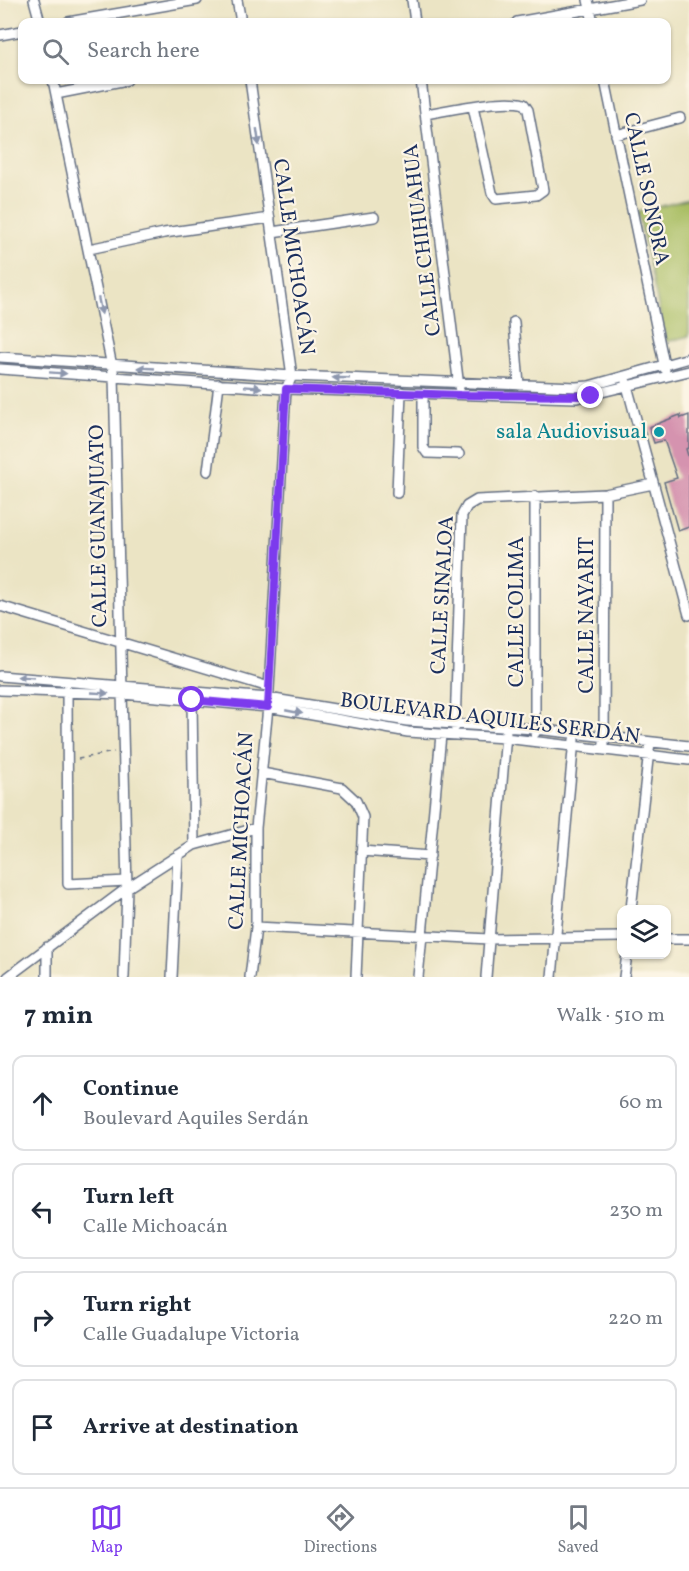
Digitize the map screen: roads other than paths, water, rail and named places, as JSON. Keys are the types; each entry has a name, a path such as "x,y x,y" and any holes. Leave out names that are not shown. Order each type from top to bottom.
{"street":[{"path":"34,0 39,18"},
{"path":"91,18 197,0"},
{"path":"237,0 240,18"},
{"path":"412,0 414,18"},
{"path":"534,18 589,4 639,0"},
{"path":"0,35 18,32"},
{"name":"CALLE GUANAJUATO","path":"54,84 114,376 127,884 124,977"},
{"path":"56,94 107,84"},
{"name":"CALLE MICHOACÁN","path":"250,977 256,927 256,828 268,703 286,389 292,376 251,84"},
{"name":"CALLE CHIHUAHUA","path":"422,84 460,395"},
{"name":"CALLE SONORA","path":"605,84 667,377"},
{"path":"426,114 473,107 517,102 524,104 528,110 543,190 536,195 496,199 492,193 473,107"},
{"path":"616,135 680,118"},
{"path":"272,231 374,217"},
{"path":"88,249 164,233 270,218"},
{"path":"514,322 519,385"},
{"path":"0,357 292,376 590,386 689,358"},
{"path":"0,369 286,389 577,398 627,388 689,371"},
{"path":"624,376 689,615"},
{"path":"208,471 219,384"},
{"path":"397,492 401,392"},
{"path":"423,393 423,447 427,453 459,454"},
{"path":"535,496 605,494 653,484"},
{"name":"CALLE NAYARIT","path":"604,750 605,494"},
{"name":"CALLE SINALOA","path":"455,734 462,515 467,506 477,500 535,496"},
{"name":"CALLE COLIMA","path":"535,496 535,742"},
{"path":"0,606 120,640 269,687"},
{"name":"BOULEVARD AQUILES SERDÁN","path":"0,676 268,703 407,721 507,726 689,747"},
{"name":"BOULEVARD AQUILES SERDÁN","path":"0,690 122,689 192,700 268,703 408,732 505,738 689,760"},
{"path":"67,691 68,884 127,884"},
{"path":"192,700 194,845"},
{"path":"486,977 507,726"},
{"path":"552,977 575,733"},
{"path":"418,977 441,735"},
{"path":"631,905 650,742"},
{"path":"262,773 342,788 356,801 363,817 356,977"},
{"path":"8,977 127,884 194,845 256,828"},
{"path":"362,851 430,856"},
{"path":"172,977 178,855"},
{"path":"256,927 489,939 555,936 617,937"},
{"path":"671,939 689,939"},
{"path":"47,947 47,977"},
{"path":"624,977 626,959"}],"place":[{"name":"sala Audiovisual","path":"659,432"}]}
